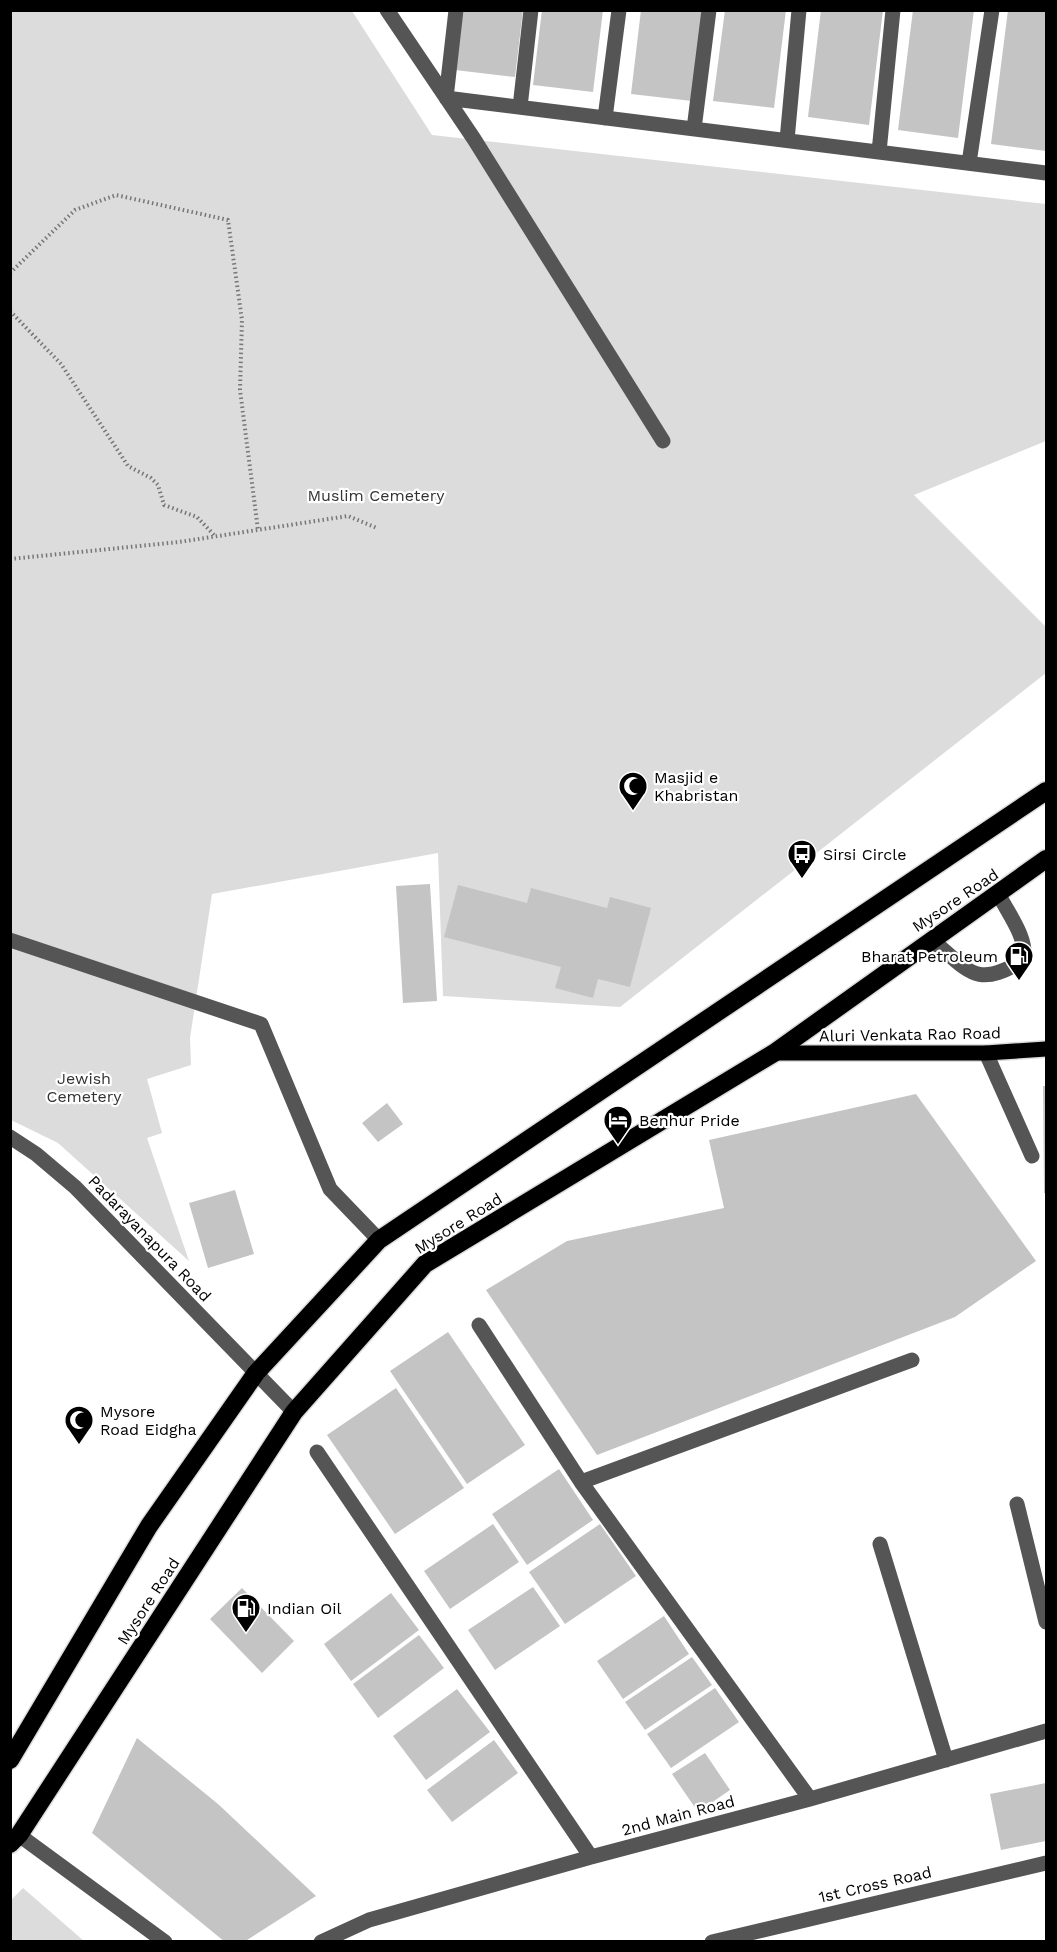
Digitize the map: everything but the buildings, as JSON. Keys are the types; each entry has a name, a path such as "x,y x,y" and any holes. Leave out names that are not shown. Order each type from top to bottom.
{"highway":[{"name":"Mysore Road","path":"10,1760 149,1526 256,1372 379,1240 1047,791"},
{"name":"Mysore Road","path":"15,1840 294,1412 425,1264 774,1053 1047,859"}],"main road":[{"name":"Aluri Venkata Rao Road","path":"774,1053 986,1053 1047,1049"}],"street":[{"path":"387,10 446,98 663,441"},
{"path":"446,98 456,10"},
{"path":"520,107 531,10"},
{"path":"605,118 619,10"},
{"path":"694,129 709,10"},
{"path":"787,141 800,10"},
{"path":"879,152 893,10"},
{"path":"969,163 992,10"},
{"path":"446,98 1047,173"},
{"path":"932,940 972,974 988,976 1004,972 1024,960 1026,949 1020,933 999,895"},
{"path":"10,940 261,1024 330,1189 379,1240"},
{"path":"986,1053 1032,1156"},
{"name":"Padarayanapura Road","path":"10,1137 36,1154 75,1187 294,1412"},
{"path":"479,1325 581,1482 810,1799"},
{"path":"581,1482 912,1360"},
{"path":"317,1452 591,1857"},
{"path":"1017,1504 1047,1622"},
{"path":"880,1544 946,1760"},
{"name":"2nd Main Road","path":"321,1941 369,1920 591,1857 810,1799 1047,1731"},
{"path":"15,1840 165,1941"},
{"name":"1st Cross Road","path":"712,1941 1047,1863"}],"path":[{"path":"10,273 75,210 116,195 228,220 242,320 240,390 258,530"},
{"path":"10,311 61,364 128,466 151,478 158,485 164,505 197,517 216,536"},
{"path":"10,559 216,536 348,516 376,528"}],"green space":[{"name":"Muslim Cemetery","path":"10,11 352,11 432,135 1046,204 1046,441 914,495 1046,627 1046,673 620,1007 443,996 438,853 212,894 190,1038 191,1065 147,1079 162,1133 147,1138 189,1261 58,1143 11,1120"},
{"path":"23,1888 84,1941 11,1941 11,1900"}],"place":[{"name":"Masjid e Khabristan","path":"633,812"},
{"name":"Sirsi Circle","path":"802,880"},
{"name":"Bharat Petroleum","path":"1019,982"},
{"name":"Benhur Pride","path":"618,1146"},
{"name":"Mysore Road Eidgha","path":"79,1446"},
{"name":"Indian Oil","path":"246,1634"}],"park label":[{"name":"Jewish Cemetery","path":"84,1087"}]}
